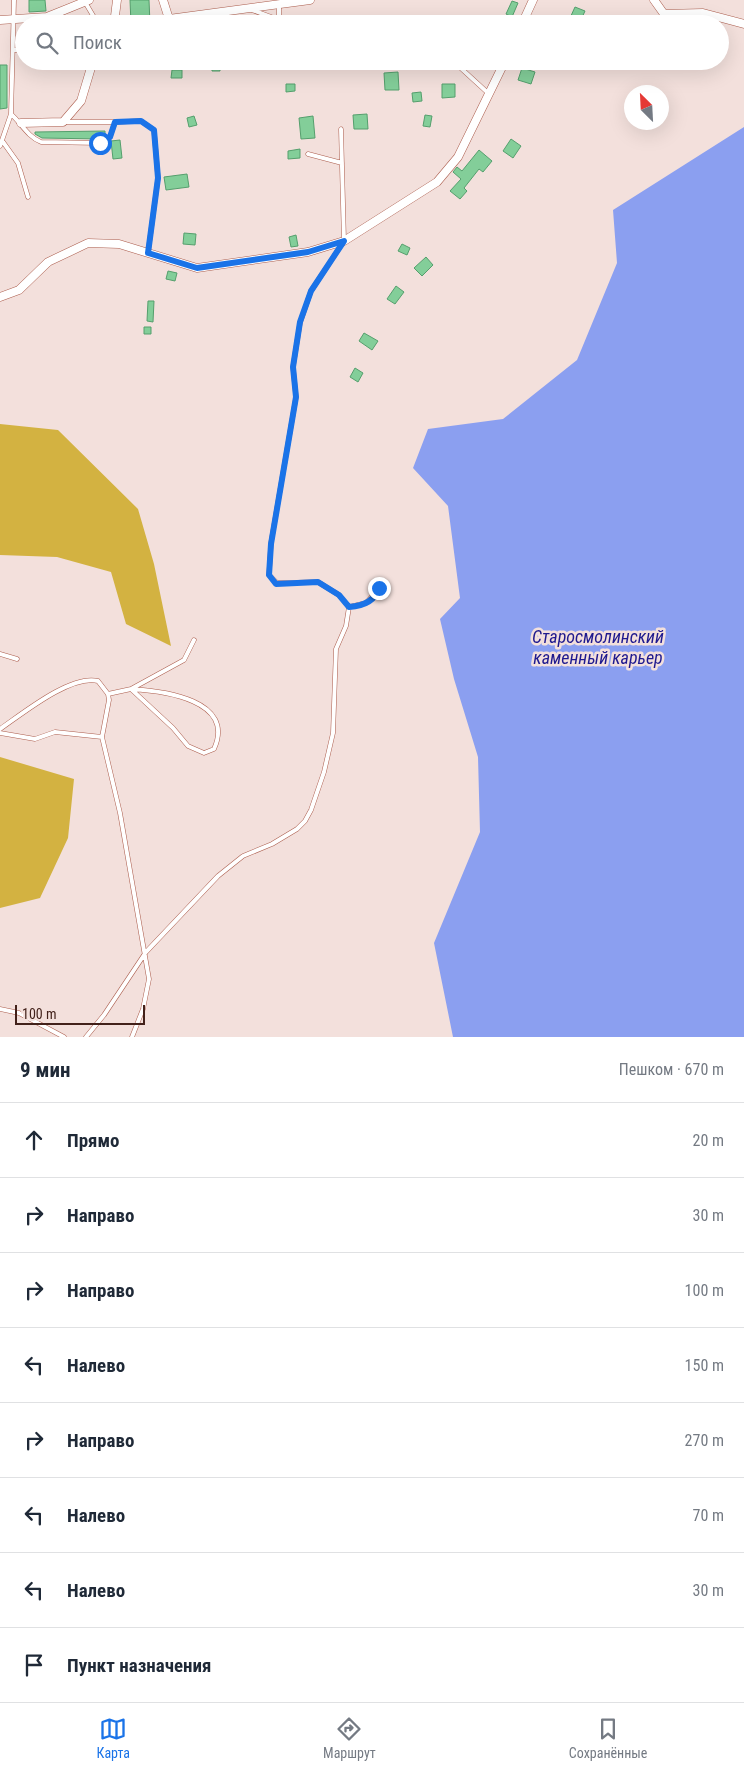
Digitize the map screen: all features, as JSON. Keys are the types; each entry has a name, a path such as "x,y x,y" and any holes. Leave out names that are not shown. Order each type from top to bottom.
{"street":[{"path":"115,15 117,0"},
{"path":"163,0 169,15"},
{"path":"198,15 310,0"},
{"path":"526,15 533,0"},
{"path":"654,0 664,14 703,13 710,15"},
{"path":"52,15 87,1"},
{"path":"0,20 14,19"},
{"path":"729,20 744,24"},
{"path":"21,123 63,122 81,101 90,70"},
{"path":"0,297 19,290 48,262 88,244 119,244 197,268 308,252 344,241 437,182 458,157 501,70"}],"lane":[{"path":"14,0 11,114 1,144 18,163 28,197"},
{"path":"87,1 94,15"},
{"path":"279,4 279,15"},
{"path":"248,8 264,15"},
{"path":"463,70 490,95"},
{"path":"11,114 21,123 32,139 40,142 100,143 110,137 115,122"},
{"path":"63,122 141,121 154,130 158,178 148,253"},
{"path":"86,1037 104,1015 146,952 218,876 243,856 272,844 297,829 311,810 324,772 333,733 336,649 346,626 349,607 339,595 318,582 276,584 269,575 271,544 296,397 293,367 300,322 311,291 344,241 340,129"},
{"path":"308,154 342,163"},
{"path":"349,607 366,603 378,593 379,588"},
{"path":"131,689 184,660 194,640"},
{"path":"0,654 17,659"},
{"path":"0,729 50,696 77,683 98,681 108,694 109,700 102,737 120,813 146,952 149,979 143,1009 132,1037"},
{"path":"108,694 131,689 145,690 198,702 207,708 217,721 218,739 214,749 204,753 188,746 174,728 131,689"},
{"path":"0,733 35,739 55,732 102,737"},
{"path":"0,1009 19,1013 64,1037"}],"shaded area":[{"path":"0,424 58,430 138,509 154,564 171,646 126,624 111,572 57,557 0,555"},
{"path":"0,757 74,779 68,838 40,898 0,908"}],"water":[{"name":"Старосмолинский каменный карьер","path":"744,127 744,1037 453,1037 434,943 480,832 478,757 454,679 440,619 460,598 448,506 413,468 428,429 503,419 577,360 617,263 613,210"}],"building":[{"path":"29,0 45,0 46,11 29,12"},
{"path":"130,0 149,0 150,15 131,15"},
{"path":"512,1 518,3 513,15 506,14"},
{"path":"575,7 585,11 583,15 571,15"},
{"path":"0,65 7,65 7,108 0,109"},
{"path":"172,70 182,70 182,78 171,78"},
{"path":"521,70 535,72 531,84 518,80"},
{"path":"398,72 399,90 385,90 384,73"},
{"path":"286,84 295,84 295,91 286,92"},
{"path":"442,84 455,84 455,97 442,98"},
{"path":"421,92 422,101 413,102 412,93"},
{"path":"367,114 368,129 354,129 353,115"},
{"path":"425,115 432,116 430,127 423,126"},
{"path":"194,116 197,125 189,127 187,118"},
{"path":"313,116 315,138 301,139 299,118"},
{"path":"105,131 105,136 100,139 42,138 35,134 35,132"},
{"path":"511,139 521,146 513,158 503,151"},
{"path":"120,140 122,158 113,159 111,141"},
{"path":"300,149 300,158 288,159 288,151"},
{"path":"479,150 492,161 483,172 479,169 464,188 467,191 460,199 450,191 461,179 453,172 457,167 462,171"},
{"path":"187,174 189,187 166,190 164,177"},
{"path":"184,233 196,234 195,245 183,244"},
{"path":"296,235 298,246 291,247 289,237"},
{"path":"402,244 410,248 407,255 398,251"},
{"path":"426,257 433,265 422,276 414,268"},
{"path":"168,271 177,273 175,281 166,279"},
{"path":"396,286 404,292 395,304 387,299"},
{"path":"148,301 154,301 153,322 147,321"},
{"path":"144,327 151,327 151,334 144,334"},
{"path":"364,333 378,341 372,350 359,341"},
{"path":"355,368 363,373 358,382 350,377"}],"route":[{"path":"100,143 110,137 115,122 141,121 154,130 158,178 148,253 197,268 308,252 344,241 311,291 300,322 293,367 296,397 289,425 271,544 269,575 276,584 318,582 339,595 349,607 366,603 378,593 379,588"}]}
